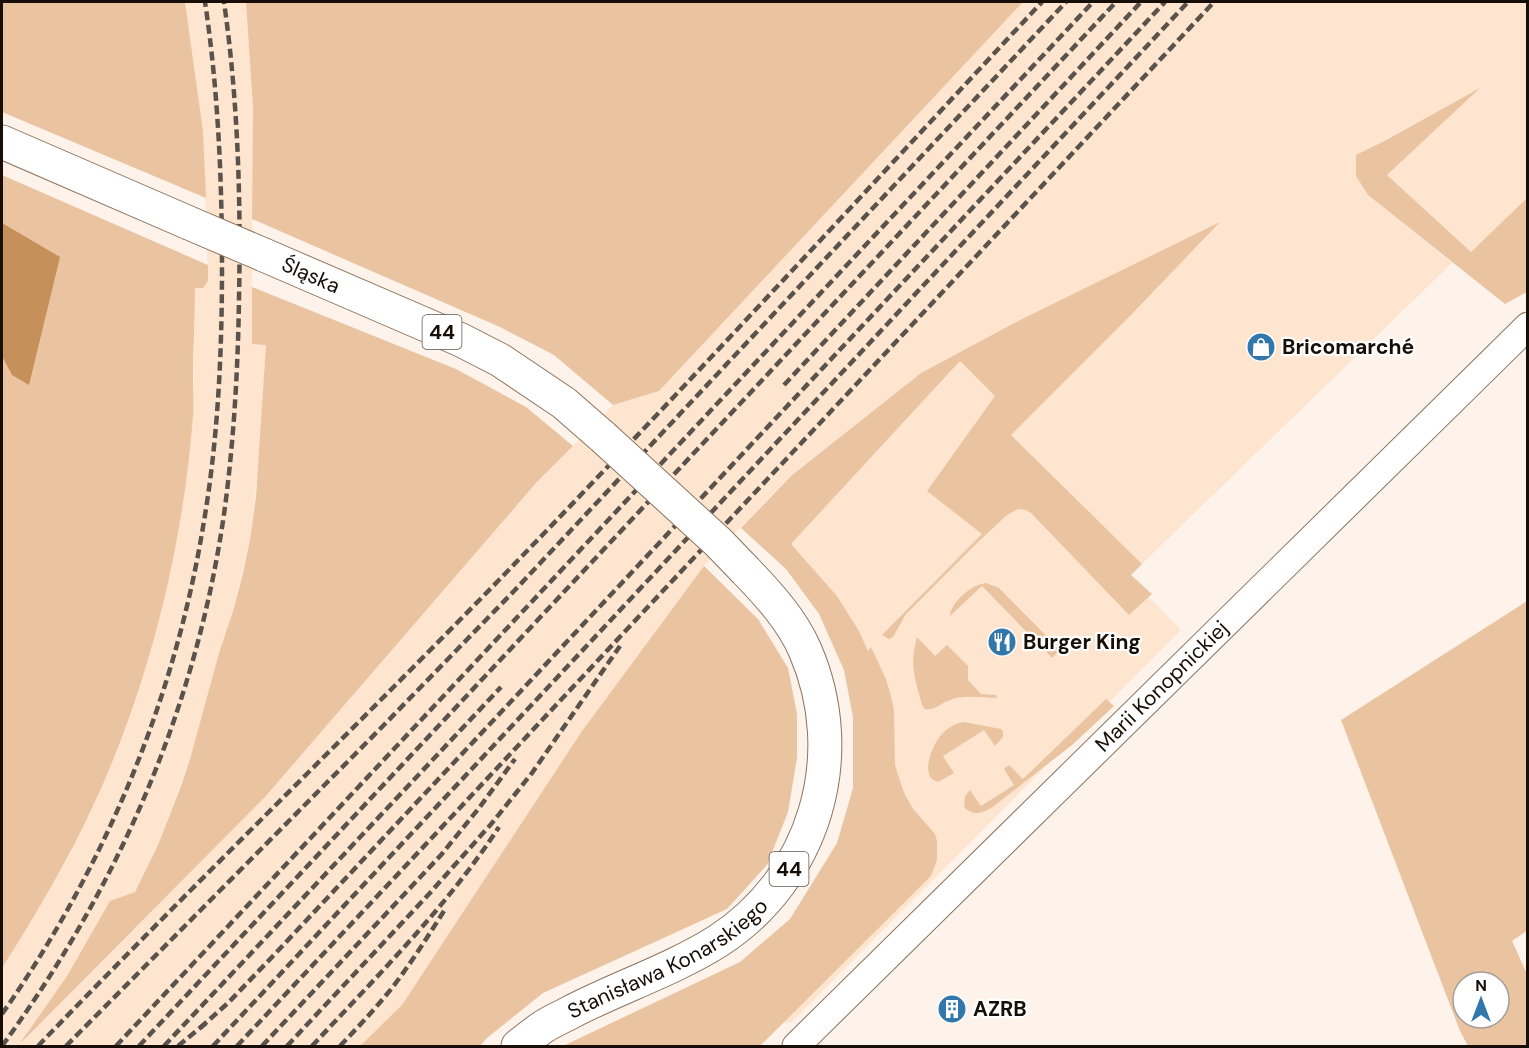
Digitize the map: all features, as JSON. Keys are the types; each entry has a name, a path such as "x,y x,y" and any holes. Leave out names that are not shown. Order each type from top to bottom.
{"main road":[{"name":"Śląska","path":"2,142 461,340 500,360 564,403 603,437"},
{"name":"Stanisława Konarskiego","path":"518,1047 544,1026 600,997 679,962 718,940 751,916 790,869 806,839 816,812 826,754 825,726 811,666 793,627 779,607 718,542 603,437"}],"street":[{"name":"Marii Konopnickiej","path":"796,1047 1527,326"}],"shaded area":[{"path":"2,2 185,2 203,131 206,198 2,112"},
{"path":"185,2 246,2 253,108 252,344 266,345 260,451 250,540 234,608 219,653 190,759 158,845 135,892 110,902 67,976 18,1046 2,1046 2,968 66,861 94,804 113,757 147,660 160,611 180,514 193,415 195,288 208,281 203,131"},
{"path":"246,2 1023,2 659,391 613,405 554,355 500,327 252,219 253,108"},
{"path":"1023,2 1527,2 1527,198 1471,253 1387,175 1477,90 1357,155 1368,195 1452,263 1142,564 1011,435 1218,224 1020,320 921,373 791,475 704,566 582,731 402,1005 360,1046 19,1046 265,797 536,483 613,405 659,391"},
{"path":"1480,88 1387,175 1471,252 1527,198 1527,292 1505,304 1368,195 1356,176 1356,155"},
{"path":"2,175 208,265 208,281 203,288 195,288 193,411 188,465 172,565 147,664 131,713 93,806 50,888 2,968 3,407"},
{"path":"1220,222 1011,435 1142,564 1131,575 1152,594 1129,615 1031,513 1018,509 1007,515 978,542 906,614 893,637 889,639 882,635 982,534 927,491 995,396 960,361 791,544 837,596 859,631 868,651 871,647 886,679 894,710 895,765 900,781 914,810 935,834 937,841 937,860 931,876 760,1046 563,1046 740,962 790,919 837,843 853,788 853,717 844,670 819,614 786,569 741,528 792,475 921,373 1020,320"},
{"path":"2,223 60,257 29,385 12,375 2,356"},
{"path":"252,287 456,369 526,407 573,446 536,483 265,797 18,1046 67,976 110,901 135,892 158,845 190,759 243,573 256,496 266,345 252,344"},
{"path":"960,361 996,396 927,492 1004,449 1181,630 791,1023 784,1023 864,858 868,651 859,631 837,596 791,544"},
{"path":"704,566 758,619 788,668 797,714 797,758 788,812 767,865 727,909 543,993 480,1046 360,1046 402,1005 582,731"},
{"path":"986,583 999,588 1060,650 1052,658 982,586 950,616 954,605 963,595 980,584"},
{"path":"1527,601 1528,930 1512,941 1527,974 1527,1046 1468,1046 1460,1030 1511,1030 1511,970 1451,970 1451,1007 1341,720"},
{"path":"917,637 935,656 947,645 968,666 968,680 981,694 996,695 997,698 960,698 925,709 914,672 913,656"},
{"path":"1106,699 1114,706 1072,745 994,806 979,813 971,812 964,807 965,796 970,790 981,806 1014,785 1004,769 1009,765 1023,779"},
{"path":"964,722 1001,729 1003,737 995,746 984,730 943,756 954,773 938,782 932,779 928,767 935,744 950,727"}],"railway":[{"path":"2,1014 39,958 103,842 154,719 174,656 190,592 203,527 212,462 221,332 220,167 216,101 205,2"},
{"path":"2,1046 44,985 117,857 147,790 173,722 195,652 212,580 225,507 231,455 238,324 238,150 233,76 224,2"},
{"path":"38,1046 568,509 1042,2"},
{"path":"66,1046 514,591 1066,2"},
{"path":"116,1046 1093,2"},
{"path":"139,1046 1116,2"},
{"path":"784,385 1141,2"},
{"path":"200,1028 228,1003 273,956 1165,2"},
{"path":"213,1046 1188,2"},
{"path":"237,1046 1214,2"},
{"path":"287,1046 492,823 532,773 620,646"},
{"path":"164,1046 501,687"},
{"path":"262,1046 441,855 515,759"},
{"path":"312,1046 434,913 457,886 499,827"},
{"path":"340,1046 395,984 444,911"},
{"path":"178,1046 206,1023"}],"place":[{"name":"Bricomarché","path":"1261,347"},
{"name":"Burger King","path":"1002,642"},
{"name":"AZRB","path":"952,1009"}]}
